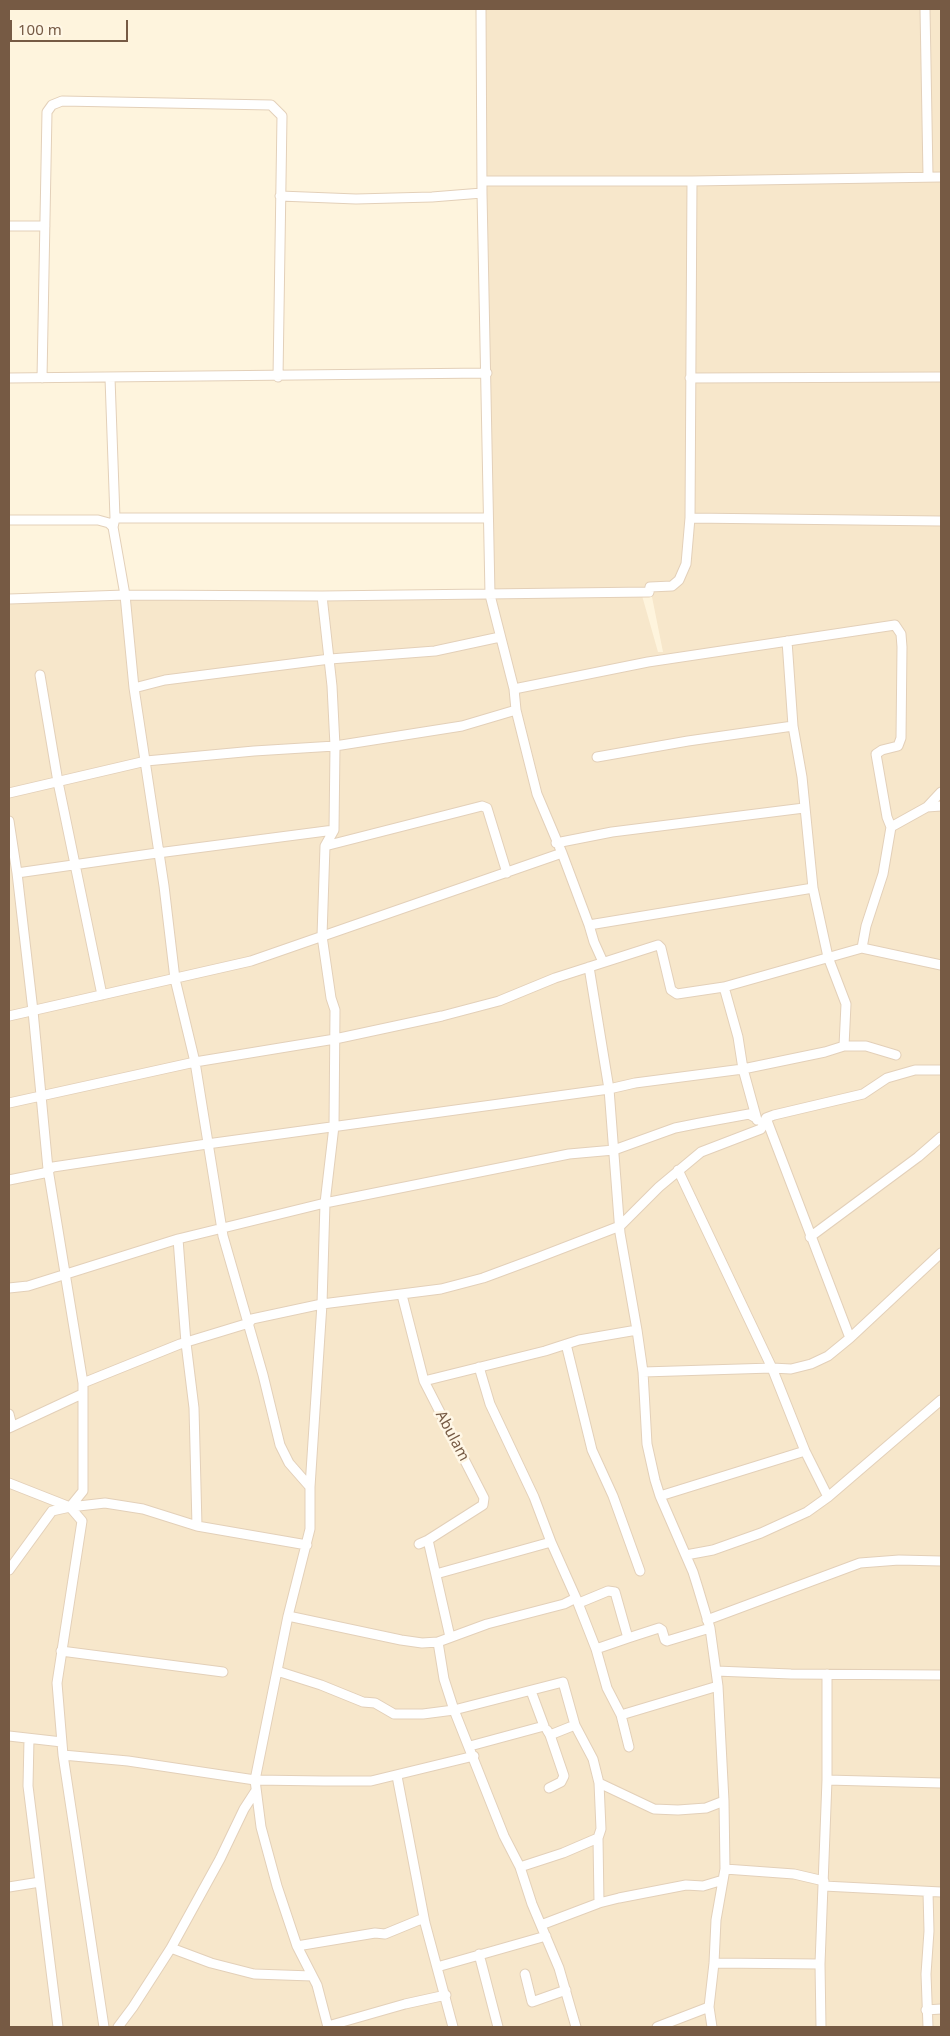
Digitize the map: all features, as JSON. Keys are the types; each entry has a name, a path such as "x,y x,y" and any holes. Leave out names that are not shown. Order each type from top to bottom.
{"street":[{"path":"481,9 482,193 490,595 514,689 516,710 537,794 556,843 562,853 603,962"},
{"path":"925,9 928,176"},
{"path":"42,378 46,112 52,105 62,101 271,105 282,116 278,377"},
{"path":"482,181 941,176"},
{"path":"9,599 124,595 322,596 650,592 650,587 672,586 679,580 686,564 690,518 692,180"},
{"path":"280,196 356,199 432,197 482,193"},
{"path":"9,226 45,226"},
{"path":"9,378 487,374"},
{"path":"690,378 941,377"},
{"path":"110,378 114,522 134,688 160,853 175,979 195,1062 222,1228 249,1323 280,1445 289,1463 310,1487"},
{"path":"9,520 98,520 110,523 488,518"},
{"path":"690,518 941,521"},
{"path":"322,596 330,659 335,746 334,830 325,846 322,936 331,998 335,1010 334,1126 325,1203 322,1304 310,1487 310,1529 288,1616 255,1780 255,1792 276,1886 297,1946 317,1985 328,2027 405,2004 446,1995"},
{"path":"514,689 648,662 895,625 901,634 901,738 898,746 882,750 876,754 887,817 891,827 884,874 866,926 862,948"},
{"path":"134,688 165,680 330,659 435,651 500,638"},
{"path":"787,641 793,726 802,777 813,888 828,957 846,1004 844,1046"},
{"path":"40,675 58,782 102,995"},
{"path":"9,793 146,761 335,746 462,726 516,710"},
{"path":"597,757 688,741 793,726"},
{"path":"928,808 941,792"},
{"path":"325,846 482,806 487,808 507,873"},
{"path":"891,827 928,808 941,806"},
{"path":"556,843 667,824 804,808"},
{"path":"9,821 33,1011 48,1169 83,1383 83,1491 70,1507"},
{"path":"14,870 76,865 334,830"},
{"path":"9,1016 251,961 562,853"},
{"path":"589,925 813,888"},
{"path":"9,1103 195,1062 335,1039 442,1016 499,1000 555,978 658,946 662,948 671,990 677,994 724,987 862,948 941,966"},
{"path":"589,967 609,1089 620,1233 643,1372 647,1444 660,1496 693,1572 709,1624 718,1686 724,1801 725,1869 716,1920 709,2007 712,2027"},
{"path":"724,987 738,1037 742,1069 761,1129"},
{"path":"9,1180 44,1172 48,1169 207,1144 742,1069 825,1052 844,1046 866,1046 896,1055"},
{"path":"83,1383 186,1342 249,1323 252,1319 322,1304 441,1289 483,1278 620,1226 678,1170 701,1152 761,1129 766,1118 863,1094 887,1078 915,1070 941,1070"},
{"path":"9,1288 28,1286 64,1273 178,1239 325,1203 570,1154 614,1150 675,1128 749,1114 756,1118"},
{"path":"766,1118 810,1238 850,1338"},
{"path":"810,1238 918,1157 941,1137"},
{"path":"678,1170 772,1368 805,1451 828,1497"},
{"path":"178,1239 186,1342 194,1408 197,1526"},
{"path":"643,1372 791,1369 812,1364 828,1356 850,1338 941,1253"},
{"name":"Abulam","path":"402,1295 424,1381 484,1498 483,1505 424,1542 436,1574"},
{"path":"424,1381 579,1340 637,1330"},
{"path":"566,1344 592,1450 613,1496 640,1571"},
{"path":"479,1367 490,1404 534,1497 551,1542 578,1600 596,1648 607,1688 620,1715 629,1747"},
{"path":"9,1414 11,1427 82,1394"},
{"path":"686,1555 712,1550 760,1533 807,1512 828,1497 941,1400"},
{"path":"660,1496 805,1451"},
{"path":"9,1482 70,1507 82,1521 57,1683 63,1755 104,2027"},
{"path":"9,1570 52,1511 105,1503 143,1509 197,1526 307,1545"},
{"path":"450,1637 436,1574 551,1542"},
{"path":"596,1648 659,1628 662,1630 667,1641 860,1563 899,1560 941,1562"},
{"path":"288,1616 401,1640 422,1643 438,1642 487,1624 608,1591 615,1592 628,1638"},
{"path":"438,1642 444,1679 454,1710 474,1756 504,1836 520,1867 532,1904 566,1990 576,2027"},
{"path":"61,1651 223,1672"},
{"path":"716,1671 941,1675"},
{"path":"277,1672 321,1685 362,1702 375,1704 394,1714 424,1714 454,1710 563,1682 574,1725 592,1759 599,1783 601,1829 598,1838 599,1903"},
{"path":"820,2027 827,1674"},
{"path":"620,1715 718,1686"},
{"path":"531,1691 544,1726 550,1734 564,1776 561,1782 549,1788"},
{"path":"550,1734 574,1725"},
{"path":"470,1746 544,1726"},
{"path":"9,1736 62,1742"},
{"path":"28,1739 28,1786 58,2027"},
{"path":"63,1755 255,1780 371,1782 474,1756"},
{"path":"397,1776 424,1918 453,2027"},
{"path":"826,1780 941,1783"},
{"path":"599,1783 654,1809 706,1808 724,1801"},
{"path":"118,2027 171,1948 220,1859 244,1809 255,1792"},
{"path":"520,1867 563,1853 598,1838"},
{"path":"725,1869 794,1874 824,1883 941,1892"},
{"path":"541,1925 599,1903 654,1890 686,1885 703,1886 723,1880"},
{"path":"9,1887 40,1882"},
{"path":"928,1892 926,2010 928,2027"},
{"path":"297,1946 375,1933 385,1934 424,1918"},
{"path":"437,1967 546,1936"},
{"path":"171,1948 210,1963 254,1974 312,1976"},
{"path":"479,1954 498,2027"},
{"path":"714,1963 820,1964"},
{"path":"525,1974 532,2002 566,1990"},
{"path":"657,2027 709,2007"},
{"path":"926,2010 941,2009"}],"shaded area":[{"path":"482,9 941,9 941,2027 9,2027 9,601 489,591","holes":["641,592 651,592 663,652 658,652"]}]}
